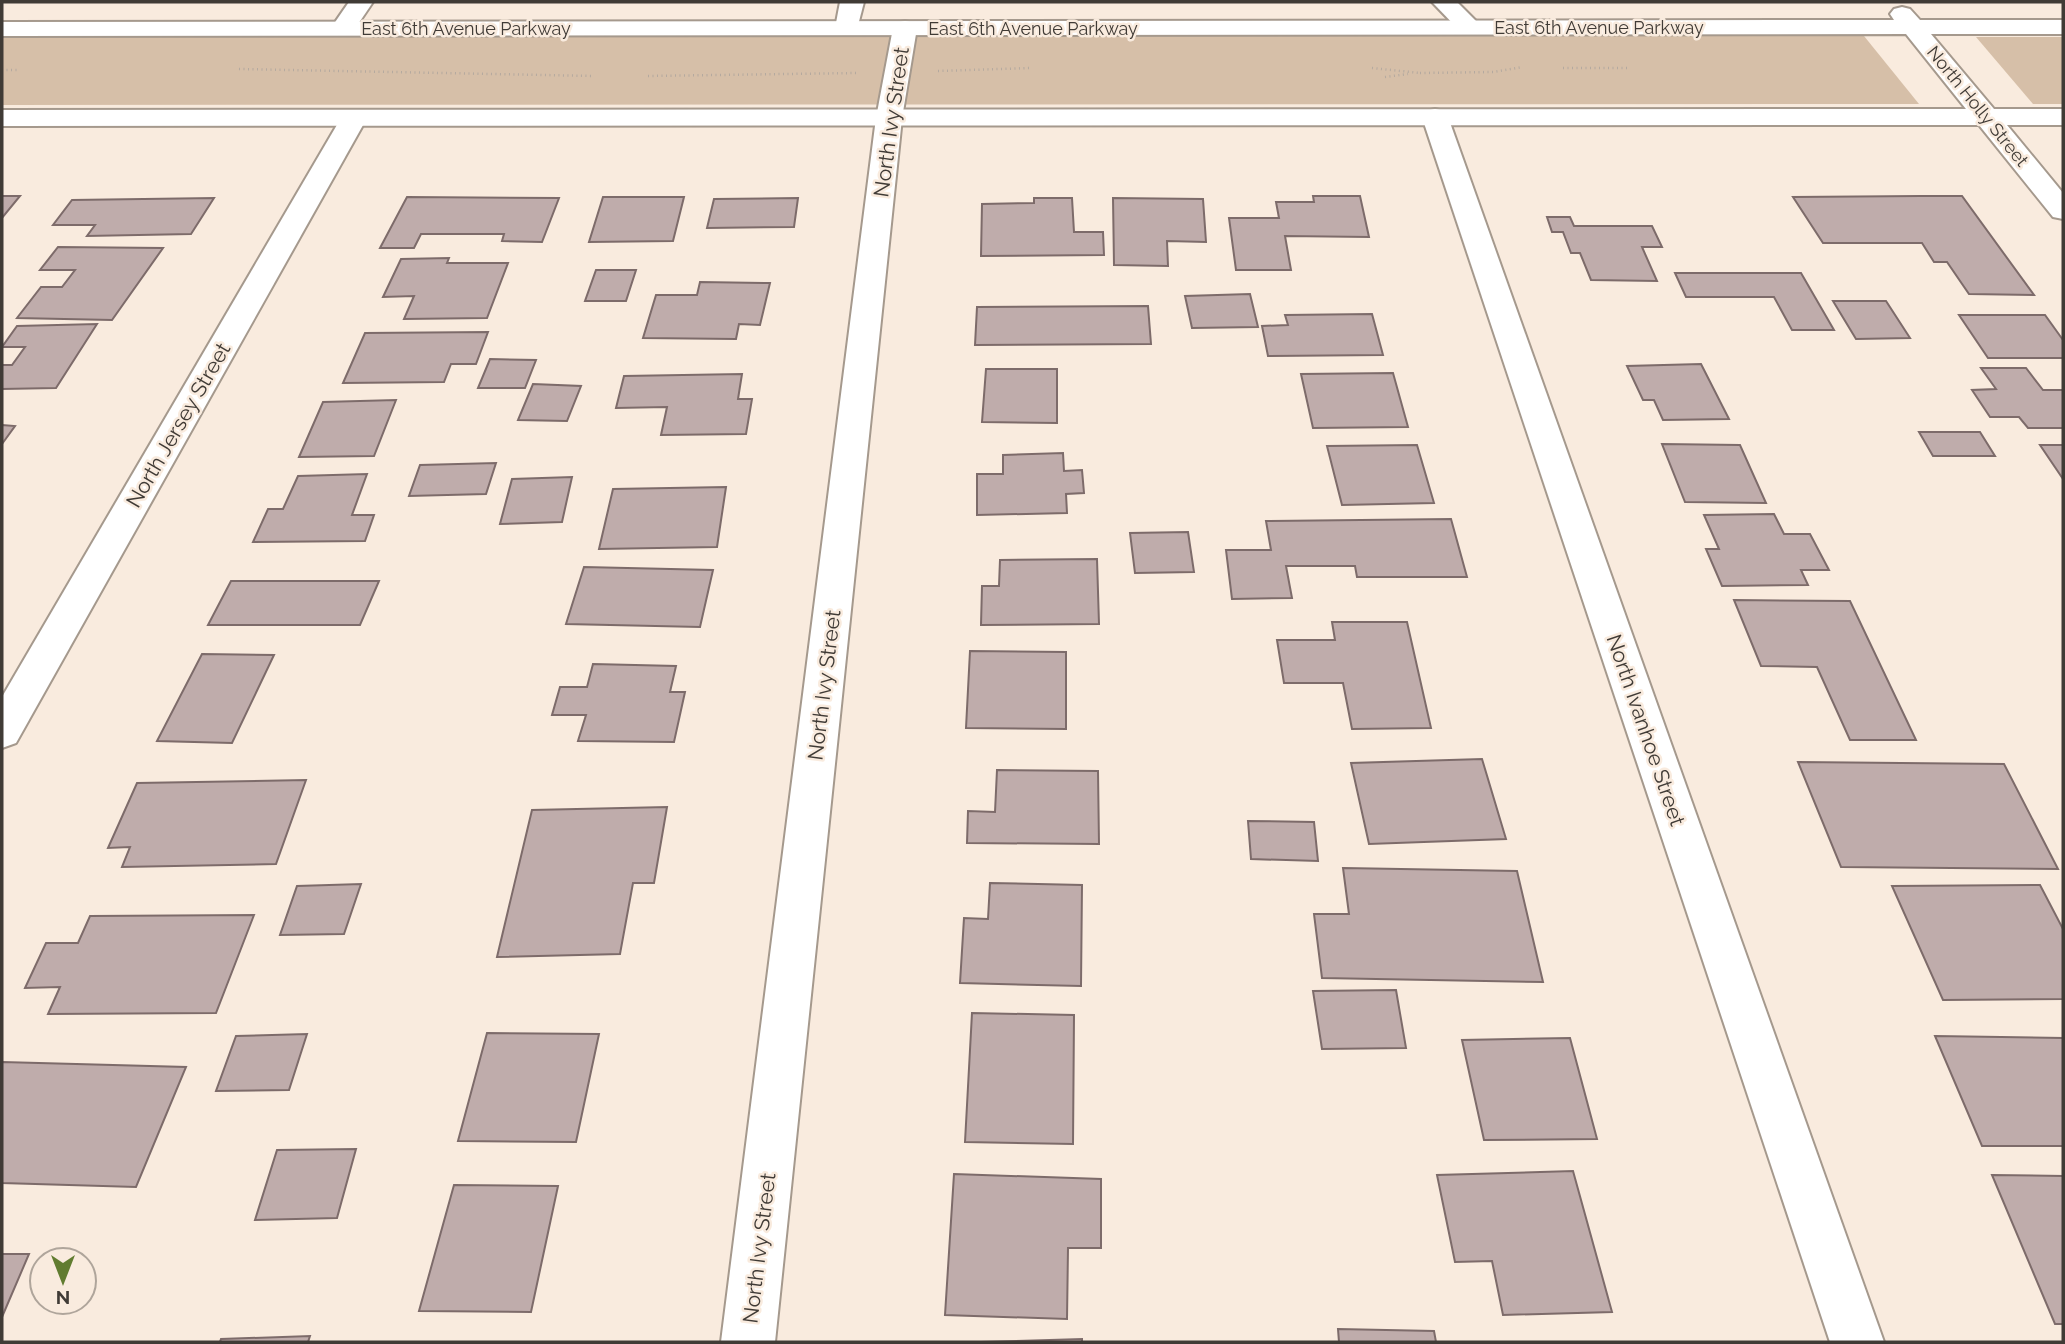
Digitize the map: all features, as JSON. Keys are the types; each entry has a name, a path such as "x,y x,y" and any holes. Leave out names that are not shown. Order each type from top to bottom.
{"main road":[{"path":"343,28 361,2"},
{"path":"847,28 852,2"},
{"path":"1444,2 1470,27"},
{"name":"North Holly Street","path":"1892,2 2063,211"},
{"name":"East 6th Avenue Parkway","path":"2,29 2063,27"},
{"name":"North Ivy Street","path":"748,1342 889,118 895,72 905,28"},
{"name":"North Ivanhoe Street","path":"1435,117 1857,1342"},
{"path":"2,118 2063,117"},
{"name":"North Jersey Street","path":"2,732 354,118"}],"path":[{"path":"1363,67 1420,73 1493,72 1532,65"},
{"path":"642,76 1042,68"},
{"path":"2,70 28,69"},
{"path":"231,69 603,76"}],"shaded area":[{"path":"2,36 1864,36 1919,104 2,105"},
{"path":"1976,37 2063,37 2063,104 2033,104"}],"building":[{"path":"2,196 20,196 2,218"},
{"path":"1313,196 1360,196 1369,237 1285,236 1291,270 1236,270 1229,218 1279,218 1276,202 1314,202"},
{"path":"1962,196 2034,295 1969,294 1947,262 1934,262 1922,243 1823,243 1793,197"},
{"path":"407,197 559,198 542,242 502,241 504,234 421,234 414,248 380,248"},
{"path":"603,197 684,197 673,241 589,242"},
{"path":"214,198 191,234 87,236 95,225 53,225 72,200"},
{"path":"798,198 794,227 707,228 714,199"},
{"path":"1034,198 1072,198 1074,232 1103,232 1104,255 981,256 982,204 1034,203"},
{"path":"1113,198 1203,199 1206,242 1167,241 1168,266 1114,265"},
{"path":"1547,217 1570,217 1574,226 1652,226 1662,247 1642,247 1657,281 1591,280 1580,253 1571,253 1563,232 1552,232"},
{"path":"58,247 163,248 112,320 17,318 41,287 62,287 75,270 40,270"},
{"path":"449,258 447,263 508,263 487,318 404,319 414,296 383,297 401,259"},
{"path":"596,270 636,270 626,301 585,301"},
{"path":"1675,273 1801,273 1834,330 1792,330 1774,297 1686,297"},
{"path":"700,282 770,283 760,325 739,324 736,339 643,338 656,295 697,295"},
{"path":"1250,294 1258,327 1192,328 1185,296"},
{"path":"1833,301 1886,301 1910,338 1856,339"},
{"path":"1148,306 1151,344 975,345 977,307"},
{"path":"1372,314 1383,355 1268,356 1262,326 1288,325 1285,315"},
{"path":"1959,315 2045,315 2063,340 2063,358 1988,358"},
{"path":"97,324 56,388 2,389 2,365 12,365 25,347 2,347 17,326"},
{"path":"488,332 476,364 451,364 444,382 343,383 365,333"},
{"path":"490,359 536,360 525,388 478,388"},
{"path":"1701,364 1729,419 1663,420 1654,400 1643,400 1627,366"},
{"path":"1981,368 2026,368 2043,390 2063,390 2063,428 2028,428 2019,417 1990,417 1972,390 1996,389"},
{"path":"986,369 1057,369 1057,423 982,422"},
{"path":"1393,373 1408,427 1313,428 1301,374"},
{"path":"742,374 738,399 752,399 746,434 661,435 667,407 616,408 624,376"},
{"path":"533,384 581,386 567,421 518,420"},
{"path":"396,400 374,456 299,457 323,402"},
{"path":"2,425 15,426 2,444"},
{"path":"1919,432 1980,432 1995,456 1933,456"},
{"path":"1662,444 1740,445 1766,503 1685,502"},
{"path":"1417,445 1434,503 1342,505 1327,446"},
{"path":"2040,445 2063,445 2063,479"},
{"path":"1063,453 1064,471 1082,470 1084,493 1066,494 1067,513 977,515 977,474 1003,474 1003,455"},
{"path":"496,463 486,494 409,496 420,465"},
{"path":"367,474 352,515 374,515 365,541 253,542 268,509 283,509 298,476"},
{"path":"572,477 562,522 500,524 512,479"},
{"path":"726,487 717,547 599,549 613,489"},
{"path":"1774,514 1784,534 1810,534 1829,570 1801,570 1808,585 1722,586 1706,549 1719,549 1704,515"},
{"path":"1451,519 1467,577 1357,577 1355,566 1286,566 1292,598 1232,599 1226,550 1271,550 1266,521"},
{"path":"1188,532 1194,572 1135,573 1130,533"},
{"path":"1097,559 1099,624 981,625 982,586 999,586 1000,560"},
{"path":"584,567 713,570 700,627 566,624"},
{"path":"231,581 379,581 360,625 208,625"},
{"path":"1734,600 1850,601 1916,740 1850,740 1817,667 1761,666"},
{"path":"1332,622 1407,622 1431,728 1352,729 1343,683 1284,683 1277,640 1335,640"},
{"path":"970,651 1066,652 1066,729 966,728"},
{"path":"202,654 274,655 232,743 157,741"},
{"path":"593,664 676,666 670,692 685,692 674,742 578,741 586,715 552,715 560,687 587,687"},
{"path":"1482,759 1506,839 1369,844 1351,763"},
{"path":"1798,762 2004,764 2058,869 1841,867"},
{"path":"997,770 1098,771 1099,844 967,843 968,811 995,812"},
{"path":"306,780 276,864 122,867 130,847 108,848 137,783"},
{"path":"667,807 654,883 633,883 620,954 497,957 532,810"},
{"path":"1248,821 1314,822 1318,861 1251,859"},
{"path":"1343,868 1517,871 1543,982 1322,978 1314,914 1349,914"},
{"path":"990,883 1082,885 1081,986 960,983 964,918 988,919"},
{"path":"361,884 344,934 280,935 297,886"},
{"path":"2040,885 2063,929 2063,999 1943,1000 1892,886"},
{"path":"254,915 216,1013 48,1014 60,987 25,988 46,943 78,943 90,916"},
{"path":"1396,990 1406,1048 1322,1049 1313,991"},
{"path":"972,1013 1074,1015 1073,1144 965,1142"},
{"path":"487,1033 599,1034 576,1142 458,1141"},
{"path":"307,1034 289,1090 216,1091 236,1036"},
{"path":"1935,1036 2063,1038 2063,1146 1982,1146"},
{"path":"1570,1038 1597,1139 1484,1140 1462,1040"},
{"path":"2,1062 186,1067 136,1187 2,1183"},
{"path":"356,1149 337,1218 255,1220 277,1150"},
{"path":"1573,1171 1612,1312 1503,1315 1492,1261 1455,1262 1437,1175"},
{"path":"954,1174 1101,1179 1101,1248 1068,1248 1067,1319 945,1315"},
{"path":"1992,1175 2063,1176 2063,1324 2055,1324"},
{"path":"454,1185 558,1186 531,1312 419,1311"},
{"path":"2,1254 28,1254 28,1256 2,1317"},
{"path":"1338,1329 1434,1331 1436,1342 1339,1342"},
{"path":"310,1336 308,1342 220,1342 221,1339"},
{"path":"1082,1339 1082,1342 981,1342"}]}
